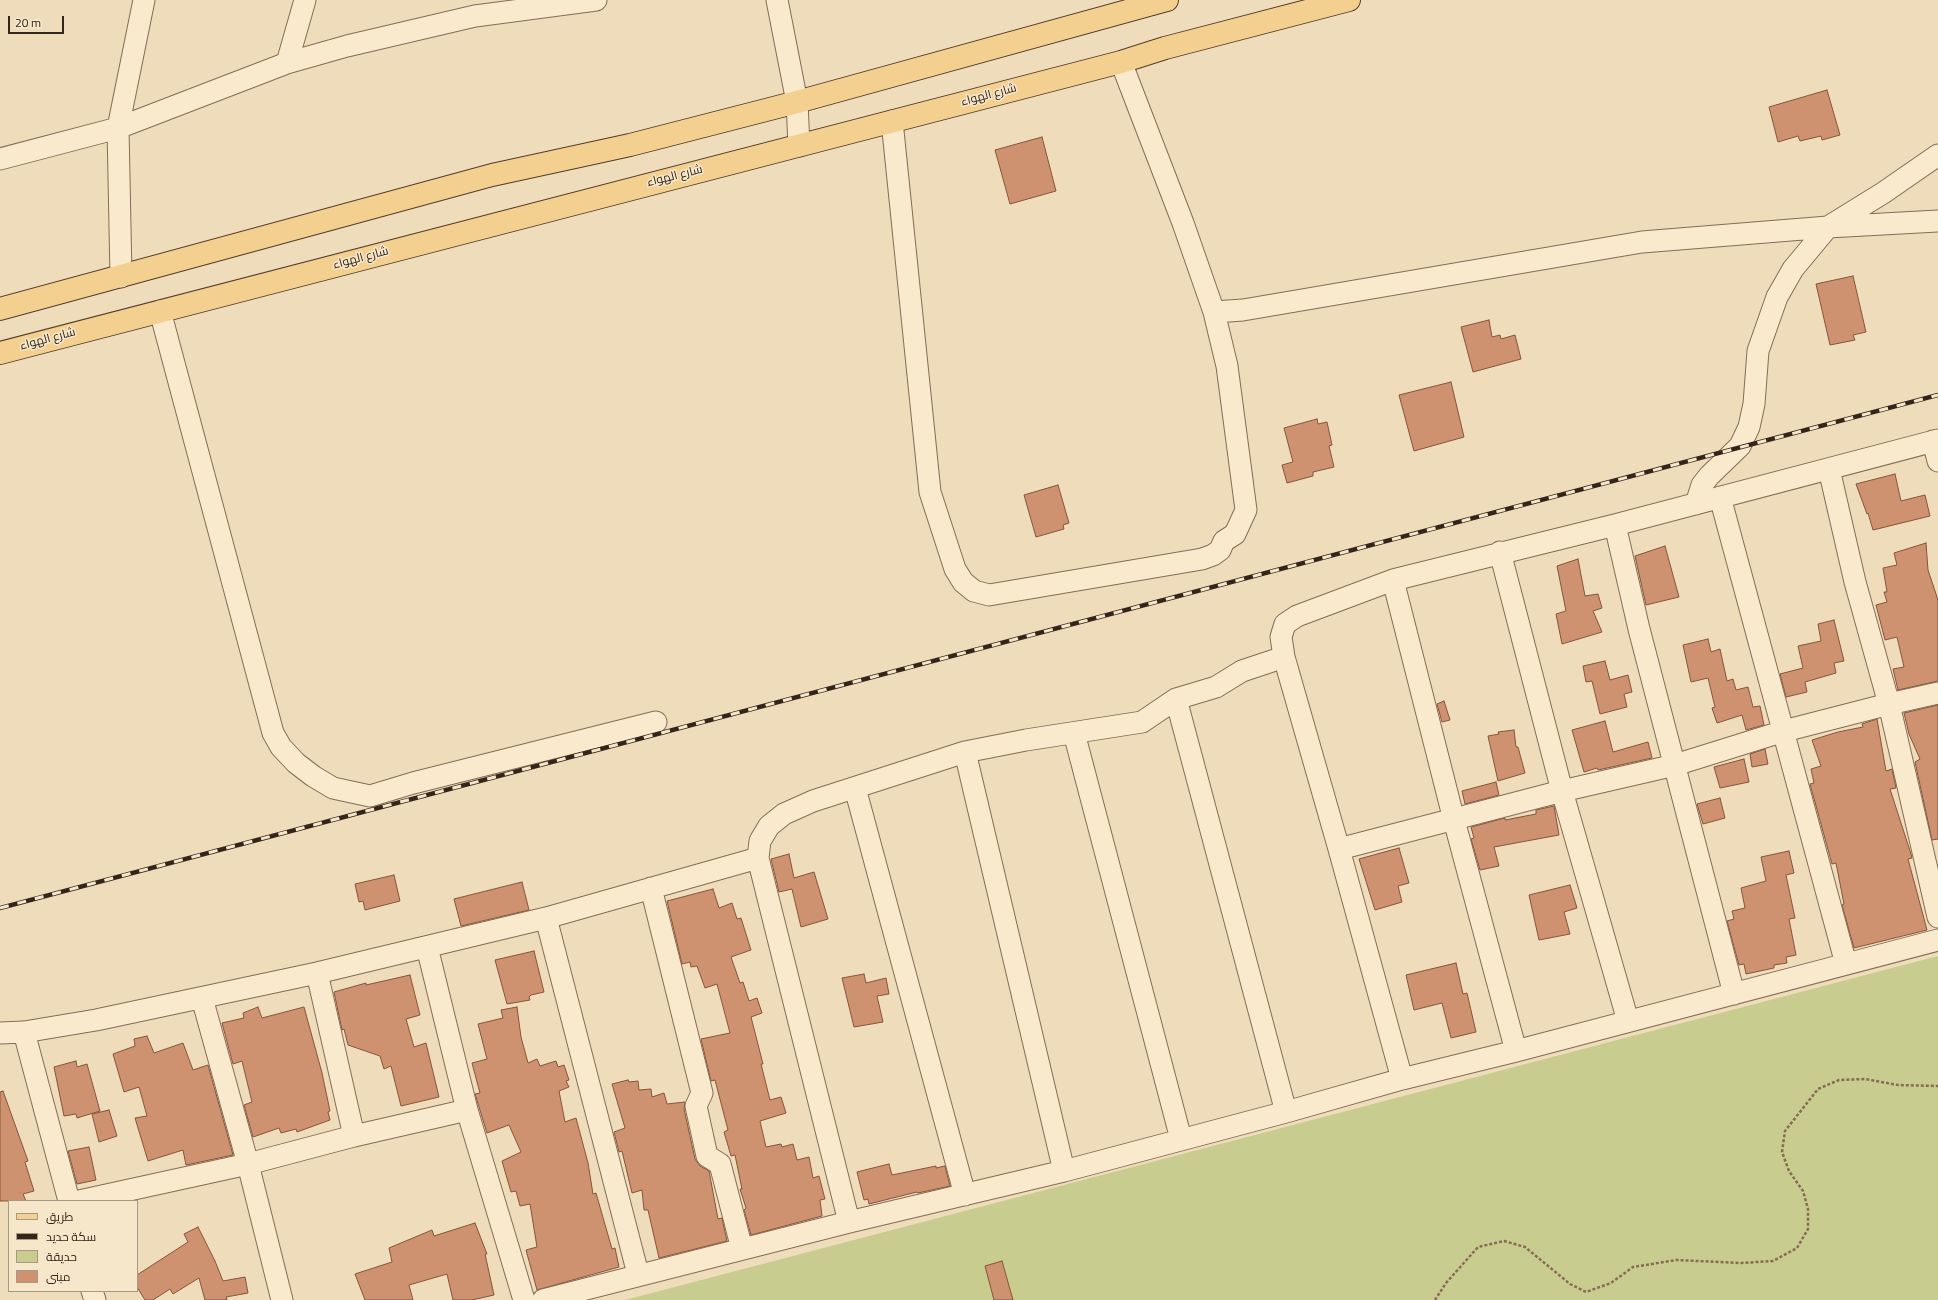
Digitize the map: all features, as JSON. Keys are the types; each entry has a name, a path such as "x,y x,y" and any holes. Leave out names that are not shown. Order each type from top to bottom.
{"main road":[{"path":"0,308 492,175 630,145 797,102 1167,0"},
{"name":"شارع الهواء","path":"0,353 1121,62 1165,48 1349,0"}],"street":[{"path":"121,276 118,128 144,0"},
{"path":"288,63 305,0"},
{"path":"0,158 118,128 288,63 477,8 596,0"},
{"path":"776,0 797,102 799,146"},
{"path":"892,121 930,492 955,569 963,582 974,591 989,595 1202,558 1213,555 1220,550 1224,541 1235,534 1246,510 1228,366 1214,312 1183,223 1121,62"},
{"path":"1696,504 1702,485 1709,476 1740,446 1749,427 1754,404 1758,351 1777,297 1793,269 1828,227 1883,193 1938,155"},
{"path":"1214,312 1243,310 1642,242 1828,227 1938,221"},
{"path":"160,311 273,733 281,747 296,763 313,776 333,788 370,796 656,722"},
{"path":"1402,1079 1339,849 1284,657 1281,637 1286,624 1297,616 1393,580 1500,552 1615,525 1829,469 1936,447"},
{"path":"1829,469 1855,582 1889,704 1938,917"},
{"path":"1720,497 1846,964"},
{"path":"1615,525 1639,629 1734,994"},
{"path":"1500,552 1530,660 1562,791 1628,1021"},
{"path":"1393,580 1454,820 1516,1051"},
{"path":"849,1222 758,858 760,841 768,826 784,814 813,801 965,752 1026,740 1142,722 1176,699 1216,687 1242,671 1284,657"},
{"path":"1339,849 1562,791 1675,765 1784,731 1938,693"},
{"path":"1176,699 1286,1112"},
{"path":"1074,733 1181,1139"},
{"path":"965,752 1064,1171"},
{"path":"855,788 965,1195"},
{"path":"0,1033 24,1032 202,998 317,973 546,918 758,858"},
{"path":"651,888 702,1093 696,1106 707,1156 720,1164 742,1248"},
{"path":"546,918 638,1274"},
{"path":"543,1300 742,1248 1064,1171 1286,1112 1402,1079 1516,1051 1938,940"},
{"path":"427,947 467,1110 524,1300"},
{"path":"317,973 354,1136"},
{"path":"202,998 248,1164 282,1300"},
{"path":"24,1032 69,1200"},
{"path":"84,1200 248,1164 354,1136 467,1110"}],"path":[{"path":"1435,1300 1446,1283 1478,1247 1504,1241 1525,1247 1570,1284 1586,1292 1611,1283 1633,1267 1676,1260 1741,1263 1773,1261 1796,1248 1808,1229 1808,1209 1803,1191 1789,1171 1782,1152 1785,1131 1818,1089 1839,1080 1865,1079 1898,1085 1938,1086"}],"green space":[{"path":"1938,956 1938,1300 625,1300"}],"building":[{"path":"1827,90 1840,135 1822,140 1821,136 1800,141 1798,136 1778,142 1769,107"},
{"path":"1042,137 1056,191 1010,204 995,150"},
{"path":"1853,276 1866,332 1853,335 1855,340 1830,345 1816,284"},
{"path":"1489,320 1492,337 1500,335 1501,339 1515,335 1521,359 1473,372 1461,327"},
{"path":"1451,382 1464,437 1414,451 1399,395"},
{"path":"1317,419 1318,424 1327,422 1332,445 1329,446 1334,467 1313,472 1313,476 1287,483 1282,465 1293,462 1284,428"},
{"path":"1895,474 1901,501 1925,495 1930,516 1873,530 1868,513 1867,514 1856,484"},
{"path":"1058,485 1069,523 1063,525 1064,529 1036,537 1024,495"},
{"path":"1926,543 1928,570 1938,600 1938,681 1898,690 1893,669 1904,667 1897,637 1885,640 1876,605 1887,602 1884,592 1887,592 1883,568 1897,565 1894,553"},
{"path":"1665,546 1679,597 1646,605 1635,556"},
{"path":"1578,559 1585,596 1598,594 1602,608 1593,611 1602,632 1562,644 1556,614 1566,611 1557,566"},
{"path":"1834,620 1844,661 1834,663 1836,673 1805,682 1807,692 1786,697 1780,674 1803,668 1798,646 1821,641 1818,624"},
{"path":"1708,639 1711,652 1720,649 1727,681 1733,679 1736,690 1748,687 1753,707 1760,706 1764,725 1746,730 1742,715 1717,723 1712,708 1715,707 1708,678 1691,682 1683,645"},
{"path":"1605,661 1610,680 1628,675 1632,692 1624,694 1627,707 1600,714 1592,681 1586,682 1583,666"},
{"path":"1444,701 1450,720 1442,722 1437,704"},
{"path":"1938,705 1938,839 1932,840 1915,762 1920,759 1909,734 1904,713"},
{"path":"1877,719 1886,771 1892,769 1896,788 1890,789 1911,854 1912,858 1908,859 1927,930 1854,948 1842,905 1844,904 1836,863 1832,864 1810,784 1814,783 1811,769 1821,766 1812,740 1838,732 1863,727 1862,724"},
{"path":"1605,721 1613,752 1648,742 1652,758 1598,770 1597,768 1584,772 1572,730"},
{"path":"1514,730 1516,747 1518,747 1525,773 1498,781 1488,736 1499,734 1498,732"},
{"path":"1765,749 1768,764 1752,767 1750,754"},
{"path":"1744,759 1749,782 1720,788 1714,767"},
{"path":"1496,782 1499,795 1465,804 1462,791"},
{"path":"1720,798 1725,818 1703,824 1697,804"},
{"path":"1554,806 1559,835 1494,847 1499,866 1480,870 1471,839 1474,838 1471,827 1505,818 1505,820 1536,814 1536,810"},
{"path":"1399,848 1409,883 1398,886 1402,902 1375,910 1359,859"},
{"path":"1789,851 1794,873 1786,875 1795,918 1789,919 1796,955 1786,957 1787,963 1774,965 1774,968 1746,974 1744,964 1739,965 1727,921 1734,919 1732,911 1745,908 1741,888 1766,881 1761,857"},
{"path":"789,854 794,878 814,872 828,919 801,927 792,889 779,892 771,859"},
{"path":"394,875 400,901 365,910 363,901 359,902 355,884"},
{"path":"522,882 529,910 461,926 454,899"},
{"path":"1570,885 1577,908 1564,912 1570,934 1539,940 1529,895"},
{"path":"713,889 719,908 732,903 737,919 741,918 751,950 731,957 740,983 743,982 749,1001 757,998 762,1013 751,1017 763,1064 761,1064 770,1100 781,1097 786,1113 760,1121 766,1147 781,1144 782,1147 793,1144 797,1160 809,1157 813,1178 819,1176 825,1199 820,1200 822,1216 751,1235 744,1210 746,1208 740,1189 742,1189 735,1155 731,1156 724,1132 728,1130 715,1080 711,1081 701,1039 730,1033 717,984 705,988 697,966 691,967 690,962 682,964 667,901"},
{"path":"534,951 544,992 531,995 529,997 530,1000 507,1004 495,960"},
{"path":"1456,963 1463,994 1467,993 1476,1032 1451,1038 1442,1003 1414,1010 1406,975"},
{"path":"864,974 866,983 886,978 889,994 877,996 883,1022 854,1027 842,978"},
{"path":"410,975 420,1015 406,1019 414,1047 426,1043 439,1097 401,1106 391,1066 384,1069 380,1056 348,1045 344,1029 342,1030 334,992 366,983 366,985"},
{"path":"258,1007 262,1018 304,1007 322,1073 330,1111 328,1112 330,1120 297,1132 296,1129 281,1133 279,1128 253,1137 244,1105 252,1102 242,1061 233,1064 222,1023 244,1018 243,1013"},
{"path":"517,1007 521,1037 528,1063 537,1059 540,1066 556,1061 558,1067 564,1065 569,1080 566,1081 569,1087 559,1091 565,1122 576,1118 588,1163 593,1194 596,1193 612,1249 615,1248 619,1267 537,1290 526,1250 537,1247 530,1204 520,1206 516,1191 511,1192 502,1161 521,1152 509,1125 487,1133 475,1094 480,1093 472,1063 487,1059 478,1024 503,1018 501,1010"},
{"path":"147,1036 154,1053 183,1043 193,1070 208,1065 233,1155 186,1165 183,1150 148,1161 135,1118 147,1116 139,1087 124,1092 113,1054 135,1046 134,1039"},
{"path":"76,1061 77,1067 87,1064 100,1111 77,1118 76,1114 64,1116 54,1067"},
{"path":"628,1080 629,1082 638,1081 639,1090 651,1089 652,1097 664,1093 667,1104 685,1102 684,1109 695,1159 700,1166 709,1171 718,1219 722,1218 727,1241 659,1258 648,1210 644,1210 642,1190 632,1193 622,1151 619,1152 614,1132 625,1128 612,1084"},
{"path":"3,1091 28,1161 25,1162 34,1191 23,1194 26,1200 0,1201 0,1092"},
{"path":"109,1110 117,1136 99,1142 92,1114"},
{"path":"89,1147 96,1180 77,1184 68,1151"},
{"path":"889,1164 892,1175 936,1166 936,1168 945,1166 950,1186 917,1192 869,1204 868,1199 864,1200 857,1172"},
{"path":"475,1223 487,1254 485,1254 494,1295 472,1300 453,1300 447,1274 409,1285 413,1300 365,1300 355,1274 392,1262 389,1248 432,1230 434,1236"},
{"path":"198,1227 223,1281 245,1277 248,1293 226,1297 227,1300 205,1300 199,1278 173,1294 170,1289 153,1300 145,1300 138,1289 138,1274 188,1242 184,1234"},
{"path":"1002,1261 1013,1300 994,1300 985,1266"}],"railway":[{"path":"0,908 1938,395"}]}
